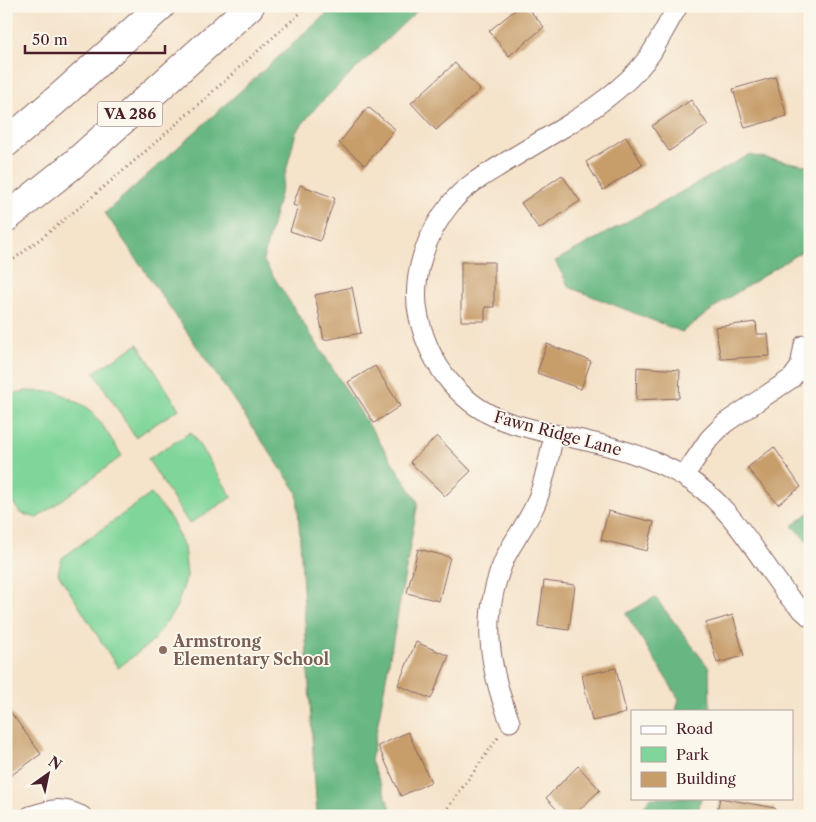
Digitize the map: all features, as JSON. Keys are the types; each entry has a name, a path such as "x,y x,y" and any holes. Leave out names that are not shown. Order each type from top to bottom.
{"highway":[{"path":"6,143 160,6"},
{"name":"VA 286","path":"6,218 75,163 250,6"}],"street":[{"name":"Fawn Ridge Lane","path":"678,6 651,53 625,82 597,106 472,184 452,201 438,221 426,246 419,270 416,297 417,311 423,336 434,360 448,381 466,399 486,413 510,423 633,453 684,476 705,490 724,508 791,598 810,617"},
{"path":"684,476 709,440 725,423 792,378 800,367 804,345"},
{"path":"510,722 499,694 492,664 489,642 491,605 497,578 506,556 535,504 545,477 554,434"},
{"path":"30,816 55,808 77,814"}],"path":[{"path":"6,265 54,230 308,6"},
{"path":"442,816 510,722"}],"green space":[{"path":"335,6 422,6 317,106 296,132 263,260 418,502 371,761 394,816 317,816 297,492 105,213"},
{"path":"749,155 810,166 810,246 722,302 682,332 569,287 555,261"},
{"path":"138,344 179,409 135,437 94,372"},
{"path":"26,391 58,392 88,408 103,426 122,456 37,518 20,513 6,492 6,395"},
{"path":"191,432 232,497 189,524 148,459"},
{"path":"151,494 171,519 184,547 187,576 176,608 153,641 118,668 58,573 62,558"},
{"path":"810,512 810,544 792,526"},
{"path":"655,597 709,668 710,710 676,710 679,699 626,614"},
{"path":"649,800 701,800 697,816 638,816"}],"building":[{"path":"520,6 526,6 544,27 509,56 489,31"},
{"path":"455,63 480,90 436,130 411,103"},
{"path":"775,77 787,116 745,128 733,89"},
{"path":"691,100 708,125 669,151 652,126"},
{"path":"368,107 395,129 365,165 339,143"},
{"path":"626,137 643,165 603,190 586,162"},
{"path":"562,175 580,201 539,229 521,203"},
{"path":"300,185 335,198 320,241 290,231 298,207 293,205"},
{"path":"461,262 494,262 494,307 485,307 485,321 461,321"},
{"path":"352,287 361,333 324,340 315,295"},
{"path":"756,322 757,334 768,334 770,356 721,359 715,327"},
{"path":"547,344 591,361 581,389 537,373"},
{"path":"375,366 400,406 374,423 348,382"},
{"path":"637,367 680,370 679,398 636,400"},
{"path":"437,436 471,471 445,496 410,462"},
{"path":"774,447 801,487 778,504 747,468"},
{"path":"608,511 654,522 647,551 601,540"},
{"path":"418,549 450,557 439,601 407,593"},
{"path":"544,581 575,585 569,630 538,626"},
{"path":"733,615 744,656 717,663 706,623"},
{"path":"416,642 449,656 431,699 398,685"},
{"path":"616,668 626,713 592,721 582,675"},
{"path":"6,706 41,754 6,779"},
{"path":"408,732 431,782 401,796 378,746"},
{"path":"578,766 600,790 573,816 563,816 546,798"},
{"path":"720,800 731,800 775,808 775,816 716,816"}],"place":[{"name":"Armstrong Elementary School","path":"163,650"}]}
